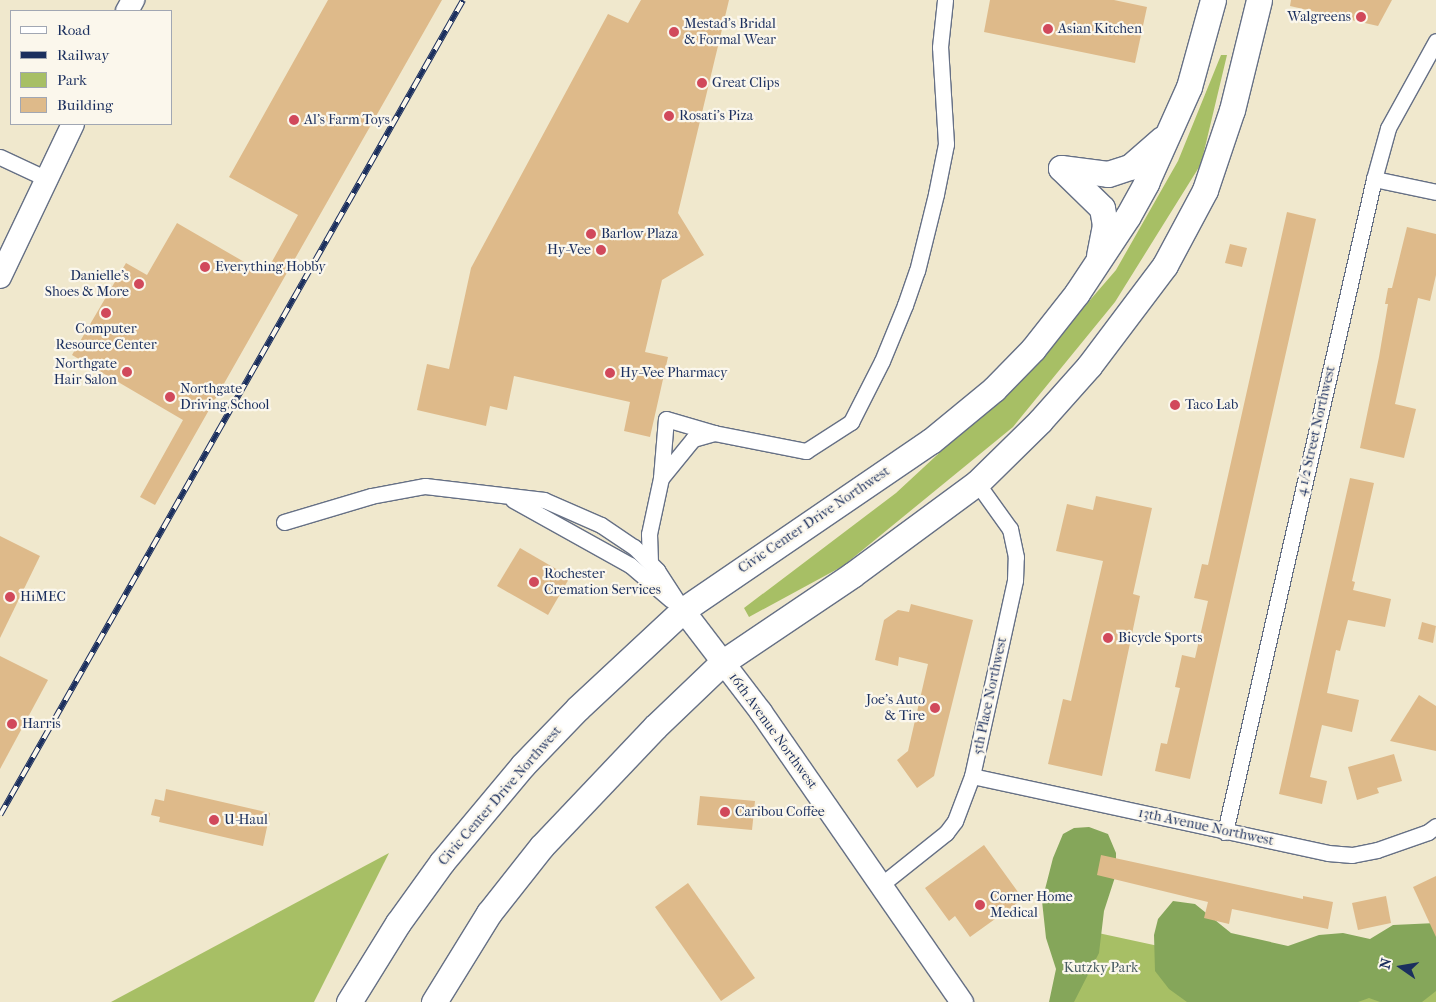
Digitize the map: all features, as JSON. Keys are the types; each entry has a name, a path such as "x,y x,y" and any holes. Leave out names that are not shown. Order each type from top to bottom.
{"main road":[{"name":"Civic Center Drive Northwest","path":"349,1002 388,938 442,862 523,765 578,708 683,610 930,442 994,389 1055,323 1128,216 1170,133 1189,87 1212,0"},
{"path":"434,1002 489,913 542,846 655,727 723,662 852,575 977,483 1040,421 1089,366 1142,297 1186,229 1219,154 1259,0"},
{"path":"1098,262 1105,225 1102,208 1061,168 1108,174 1130,167 1170,133"}],"street":[{"path":"650,562 649,534 661,478 666,419 714,433 806,450 852,422 882,362 905,305 917,271 936,194 946,144 941,74 944,3"},
{"name":"4 1/2 Street Northwest","path":"1225,832 1374,179 1388,128 1436,41"},
{"path":"0,277 73,125"},
{"path":"0,157 47,179"},
{"path":"1374,179 1436,192"},
{"path":"661,478 693,439 714,433"},
{"name":"5th Place Northwest","path":"882,884 946,833 955,821 972,776 1015,580 1016,557 1010,529 977,483"},
{"name":"16th Avenue Northwest","path":"284,522 371,496 425,486 453,487 507,497 544,500 601,525 650,562 882,884 962,1002"},
{"name":"16th Avenue Northwest","path":"507,497 630,565 683,610"},
{"name":"13th Avenue Northwest","path":"972,776 1225,832 1352,855 1402,843 1436,826"}],"green space":[{"path":"1221,55 1227,55 1201,164 1115,302 1013,427 843,566 749,617 744,608 896,493 1033,366 1116,270 1178,161"},
{"path":"1089,827 1108,834 1116,853 1116,874 1104,911 1099,953 1074,1002 1049,1002 1056,969 1046,938 1042,901 1053,858 1063,834 1074,828"},
{"path":"389,853 314,1002 111,1002"},
{"path":"1173,901 1195,904 1231,933 1288,946 1319,935 1343,933 1370,939 1393,925 1436,923 1436,991 1422,1002 1380,1002 1369,998 1358,1002 1187,1002 1169,989 1155,971 1154,935 1158,919"},
{"name":"Kutzky Park","path":"1075,928 1391,996 1436,969 1436,1002 1057,1002"}],"building":[{"path":"328,0 442,0 155,505 140,497 183,420 72,355 126,263 147,275 177,223 265,274 298,215 229,177"},
{"name":"Barlow Plaza","path":"641,0 729,0 678,213 704,255 662,280 645,352 668,357 650,437 624,431 630,402 514,376 507,410 490,406 486,426 417,410 427,364 449,369 471,268 608,14 628,23"},
{"path":"990,0 1114,0 1147,7 1135,63 984,32"},
{"name":"Walgreens","path":"1291,0 1392,0 1378,26 1290,6"},
{"path":"1287,212 1316,219 1190,779 1155,771 1161,743 1167,744 1180,688 1175,687 1182,655 1195,658 1208,601 1194,598 1202,564 1208,565"},
{"path":"1407,227 1436,234 1436,275 1430,301 1418,298 1395,404 1416,409 1404,458 1360,448 1379,357 1388,304 1385,304 1388,288 1392,288"},
{"path":"1230,244 1247,248 1242,267 1225,263"},
{"path":"1350,478 1374,483 1352,581 1355,582 1353,590 1391,599 1385,627 1348,620 1340,651 1336,650 1327,693 1359,700 1352,732 1322,725 1310,777 1327,781 1322,804 1279,794"},
{"path":"1096,496 1152,508 1133,594 1140,596 1102,776 1048,764 1063,699 1071,701 1103,561 1056,551 1067,504 1093,510"},
{"name":"HiMEC","path":"0,536 40,556 0,638"},
{"name":"Rochester Cremation Services","path":"520,548 570,577 548,615 497,586"},
{"name":"Joe's Auto & Tire","path":"911,604 973,620 934,776 917,788 897,760 908,751 928,664 899,657 898,666 875,660 884,620 898,610 909,612"},
{"path":"1422,622 1436,626 1433,643 1418,639"},
{"name":"Harris","path":"0,656 48,680 0,769"},
{"path":"1419,695 1436,706 1436,751 1390,741"},
{"path":"1394,754 1402,781 1377,788 1379,793 1357,800 1348,767"},
{"name":"U-Haul","path":"166,789 270,813 263,846 159,822 160,817 151,815 155,799 164,801"},
{"path":"700,796 755,801 752,830 697,825"},
{"path":"984,845 1023,899 970,937 955,916 949,921 925,888"},
{"path":"1101,855 1303,899 1303,896 1333,902 1328,929 1232,909 1229,924 1204,918 1208,902 1097,875"},
{"path":"1436,876 1436,937 1413,887"},
{"path":"688,883 755,978 721,1001 655,907"},
{"path":"1386,896 1391,923 1358,930 1352,903"}],"railway":[{"path":"0,815 463,0"}],"place":[{"name":"Walgreens","path":"1361,17"},
{"name":"Asian Kitchen","path":"1048,29"},
{"name":"Mestad's Bridal & Formal Wear","path":"674,32"},
{"name":"Great Clips","path":"702,83"},
{"name":"Rosati's Piza","path":"669,116"},
{"name":"Al's Farm Toys","path":"294,120"},
{"name":"Barlow Plaza","path":"591,234"},
{"name":"Hy-Vee","path":"601,250"},
{"name":"Everything Hobby","path":"205,267"},
{"name":"Danielle's Shoes & More","path":"139,284"},
{"name":"Computer Resource Center","path":"106,313"},
{"name":"Northgate Hair Salon","path":"127,372"},
{"name":"Hy-Vee Pharmacy","path":"610,373"},
{"name":"Northgate Driving School","path":"170,397"},
{"name":"Taco Lab","path":"1175,405"},
{"name":"Rochester Cremation Services","path":"534,582"},
{"name":"HiMEC","path":"10,597"},
{"name":"Bicycle Sports","path":"1108,638"},
{"name":"Joe's Auto & Tire","path":"935,708"},
{"name":"Harris","path":"12,724"},
{"name":"Caribou Coffee","path":"725,812"},
{"name":"U-Haul","path":"214,820"},
{"name":"Corner Home Medical","path":"980,905"}]}
